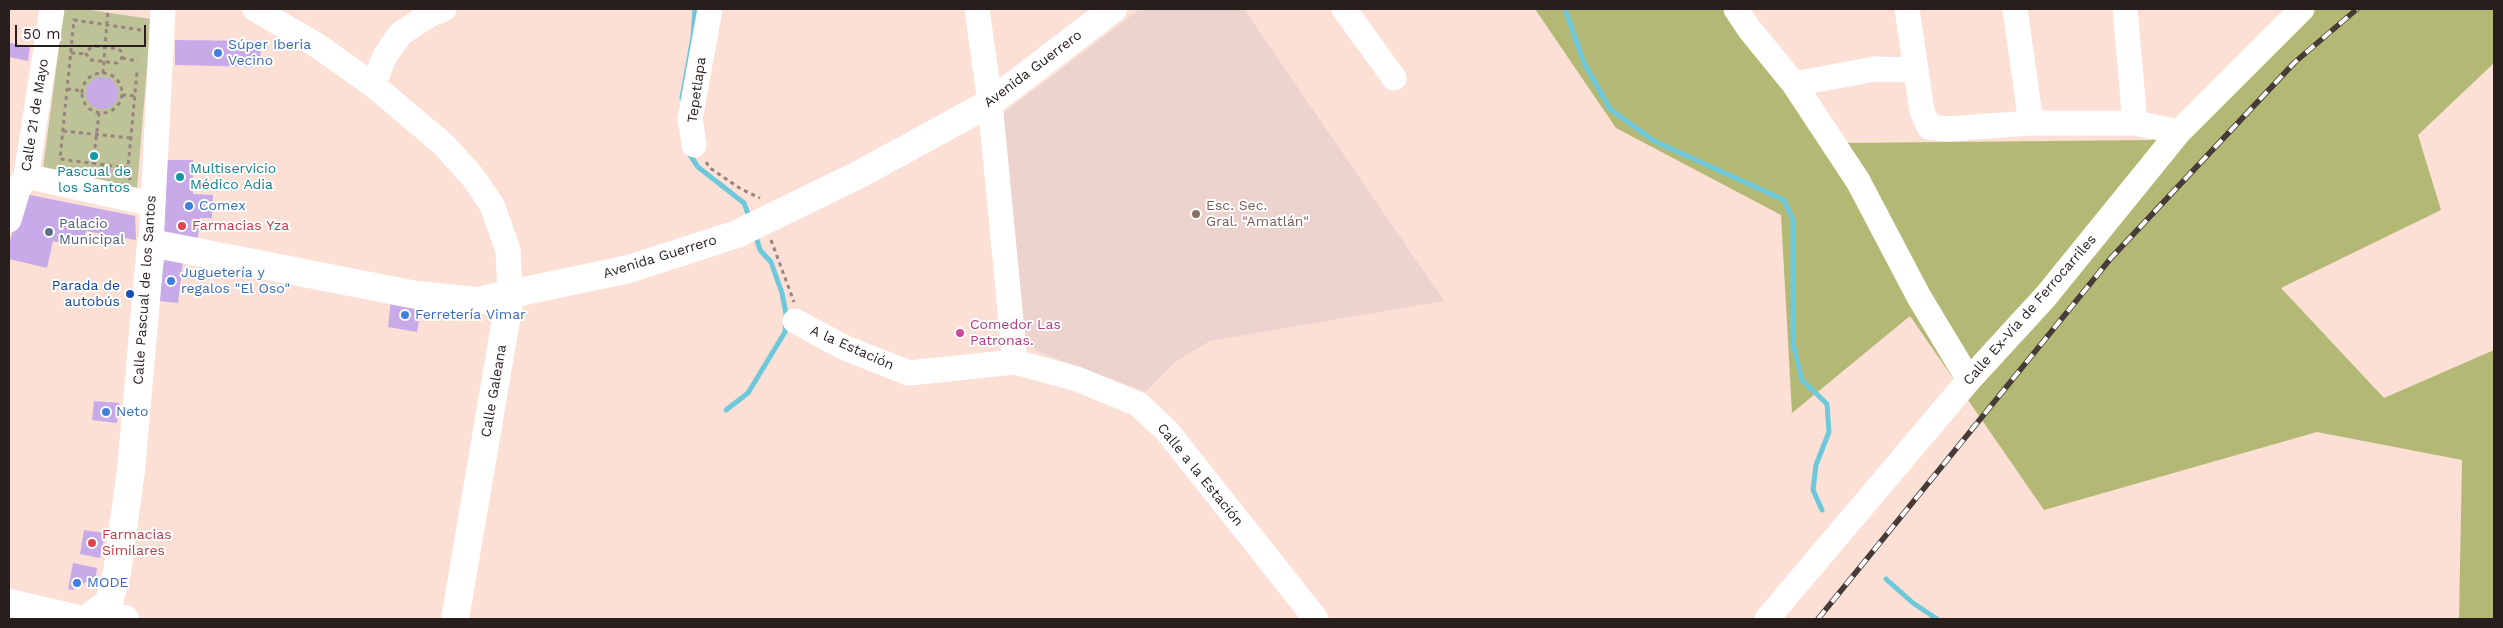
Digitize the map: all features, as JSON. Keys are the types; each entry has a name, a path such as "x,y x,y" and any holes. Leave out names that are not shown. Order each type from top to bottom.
{"main road":[{"name":"Avenida Guerrero","path":"151,242 416,295 477,301 510,296 629,269 737,234 860,174 990,103 1113,9"},
{"name":"Calle Pascual de los Santos","path":"87,619 109,602 117,572 131,470 151,242"},
{"name":"Calle Galeana","path":"455,619 510,296"},
{"path":"9,603 78,619"},
{"path":"93,619 125,619"}],"street":[{"name":"Calle 21 de Mayo","path":"9,220 18,184 52,9"},
{"name":"Calle Pascual de los Santos","path":"151,242 163,9"},
{"name":"Calle Galeana","path":"255,9 318,46 373,85 444,145 472,176 492,205 508,250 510,296"},
{"path":"373,85 385,56 400,34 429,15 444,9"},
{"name":"Tepetlapa","path":"694,145 690,119 710,9"},
{"path":"977,9 990,103 1015,362"},
{"path":"1344,9 1394,78"},
{"path":"1736,9 1750,30 1794,84 1858,181 1919,297 1969,380"},
{"path":"1907,9 1922,111 1929,127 1947,129 2031,123 2135,123 2179,132"},
{"path":"2015,9 2031,123"},
{"path":"2125,9 2135,123"},
{"name":"Calle Ex-Vía de Ferrocarriles","path":"1767,619 1969,380 2046,296 2179,132 2302,9"},
{"path":"1794,84 1875,69 1916,70"},
{"path":"18,184 90,190 152,204"},
{"name":"A la Estación","path":"795,321 845,348 909,372 1015,362"},
{"name":"Calle a la Estación","path":"1015,362 1077,379 1138,404 1167,432 1316,619"}],"path":[{"path":"104,73 108,9"},
{"path":"139,53 128,168 60,159 74,20 141,30 140,38"},
{"path":"86,54 90,47 95,46 118,49 121,51 122,58"},
{"path":"71,53 86,54 91,60 117,63 122,58"},
{"path":"122,58 138,61"},
{"path":"104,73 116,79 122,88 122,95 115,108 99,113 86,104 83,91 91,77 104,73"},
{"path":"67,89 83,91"},
{"path":"122,95 135,96"},
{"path":"90,190 99,113"},
{"path":"63,131 130,138"},
{"path":"694,145 710,168 741,189 772,217"},
{"name":"A la Estación","path":"772,217 774,251 796,308 795,321"}],"shaded area":[{"name":"Esc. Sec. Gral. \"Amatlán\"","path":"1140,9 1244,9 1444,301 1210,341 1175,362 1146,392 1036,351 1019,326 1001,115"}],"green space":[{"path":"64,9 84,9 151,19 137,188 43,168"},
{"path":"1535,9 1751,9 1841,143 2151,140 2303,9 2494,9 2494,63 2418,135 2441,210 2281,288 2384,398 2494,350 2494,619 2459,619 2462,460 2317,432 2044,510 1910,316 1792,413 1781,215 1616,128"}],"building":[{"name":"Súper Iberia Vecino","path":"175,40 261,41 260,67 175,65"},
{"path":"10,43 30,47 28,61 9,57"},
{"path":"102,77 108,78 113,82 117,87 117,99 113,104 108,108 102,109 96,108 91,104 87,99 86,93 87,87 91,82 96,78"},
{"path":"167,160 193,160 193,194 213,195 212,218 200,218 198,238 164,233"},
{"path":"102,167 121,171 120,174 102,170"},
{"name":"Palacio Municipal","path":"25,194 135,216 136,240 86,231 84,238 66,234 64,244 53,241 47,268 9,259 9,243"},
{"name":"Juguetería y regalos \"El Oso\"","path":"164,259 183,261 178,303 159,301"},
{"name":"Ferretería Vimar","path":"391,298 422,302 417,332 388,327"},
{"name":"Neto","path":"94,401 119,403 117,423 92,420"},
{"name":"Farmacias Similares","path":"84,530 105,533 100,558 80,554"},
{"name":"MODE","path":"73,563 97,568 96,576 73,590 68,589"}],"waterway":[{"path":"682,98 693,37 695,9"},
{"path":"1565,9 1584,63 1610,109 1654,141 1784,200 1793,220 1793,344 1802,380 1827,404 1829,432 1816,465 1813,490 1822,510"},
{"path":"688,152 698,167 744,203 750,219"},
{"path":"726,410 748,393 785,332 786,314 782,293 771,262 760,250 755,234"},
{"path":"1886,579 1913,603 1937,619"}],"railway":[{"path":"1818,619 2111,258 2295,62 2357,9"}],"place":[{"name":"Súper Iberia Vecino","path":"218,53"},
{"name":"Pascual de los Santos","path":"94,156"},
{"name":"Multiservicio Médico Adia","path":"180,177"},
{"name":"Comex","path":"189,206"},
{"name":"Esc. Sec. Gral. \"Amatlán\"","path":"1196,214"},
{"name":"Farmacias Yza","path":"182,226"},
{"name":"Palacio Municipal","path":"49,232"},
{"name":"Juguetería y regalos \"El Oso\"","path":"171,281"},
{"name":"Parada de autobús","path":"130,294"},
{"name":"Ferretería Vimar","path":"405,315"},
{"name":"Comedor Las Patronas.","path":"960,333"},
{"name":"Neto","path":"106,412"},
{"name":"Farmacias Similares","path":"92,543"},
{"name":"MODE","path":"77,583"}]}
